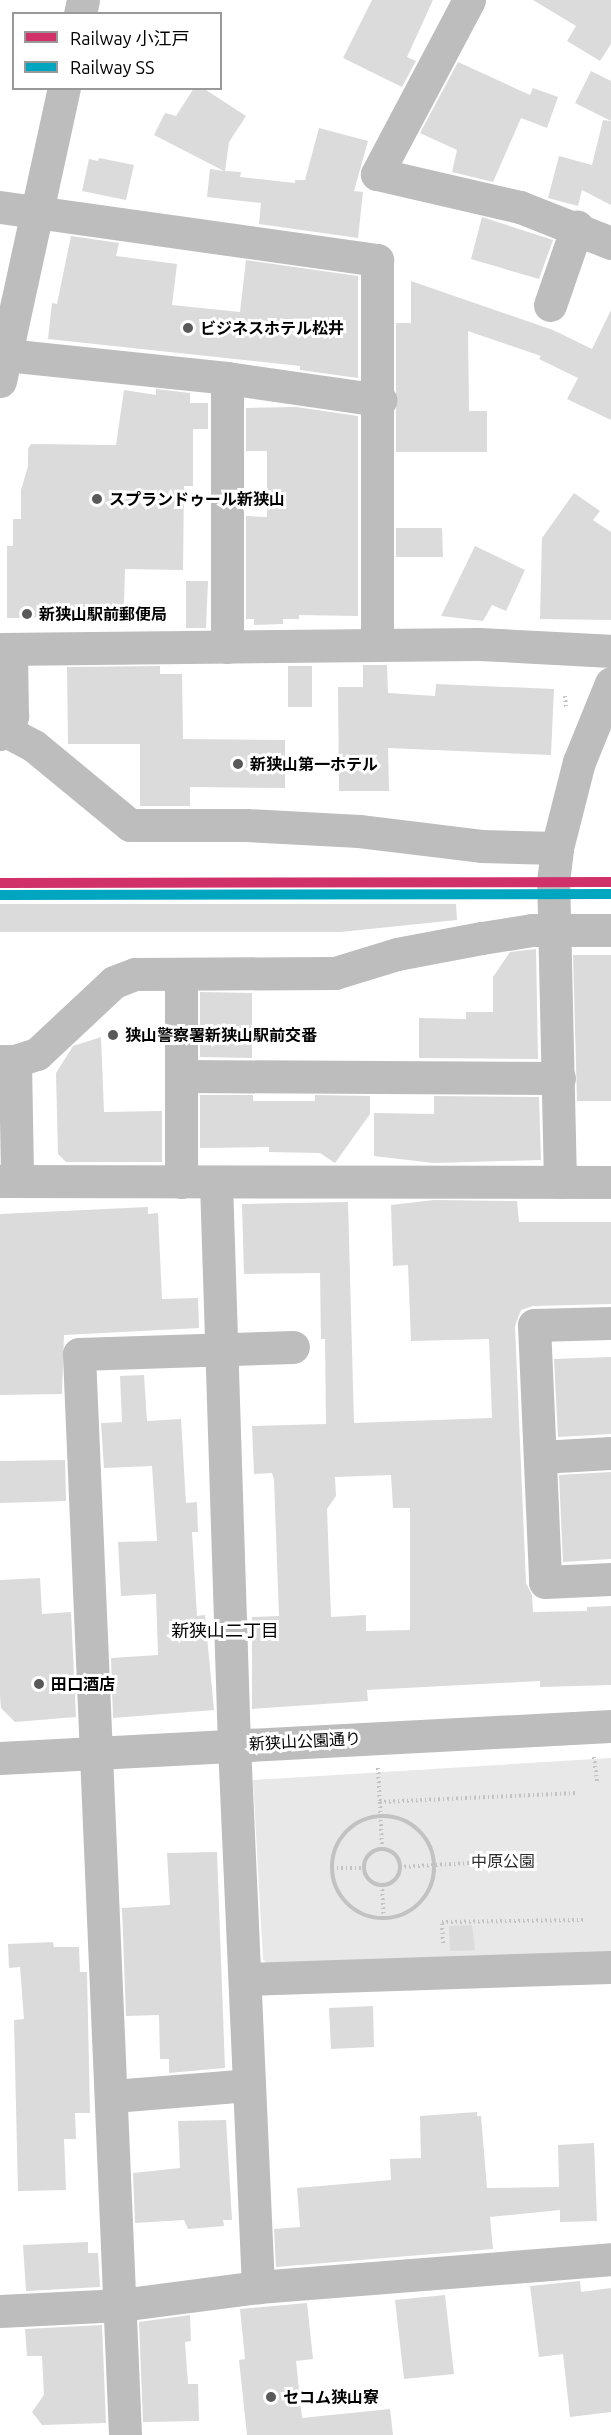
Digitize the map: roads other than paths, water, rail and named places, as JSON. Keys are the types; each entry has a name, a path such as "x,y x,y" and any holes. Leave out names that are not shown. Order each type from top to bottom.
{"street":[{"path":"469,0 377,174 520,207 577,227 611,243"},
{"path":"64,90 3,368 227,378 380,400"},
{"path":"0,207 377,260 380,400 377,645"},
{"path":"550,305 577,227"},
{"path":"227,378 227,646"},
{"path":"557,848 481,846 359,831 268,826 130,825 34,746 2,732 12,716 6,649 534,645 611,651"},
{"path":"560,1182 557,848 579,762 611,683"},
{"path":"611,930 556,930 408,952 335,973 135,974 114,982 37,1054 7,1061 8,1181 611,1182"},
{"path":"181,974 183,1076 181,1182"},
{"path":"183,1076 559,1078"},
{"path":"216,1182 234,1744 258,2287"},
{"path":"611,1323 534,1325 545,1582 611,1579"},
{"path":"125,2435 113,2096 94,1752 79,1354 293,1347"},
{"path":"540,1457 611,1453"},
{"name":"新狭山公園通り","path":"0,1758 611,1726"},
{"path":"246,1979 611,1967"},
{"path":"113,2096 249,2085"},
{"path":"0,2311 121,2305 258,2287 611,2259"}],"rail line":[{"name":"小江戸","path":"0,883 611,882"},
{"name":"SS","path":"0,895 611,894"}],"place":[{"name":"ビジネスホテル松井","path":"188,328"},
{"name":"スプランドゥール新狭山","path":"97,499"},
{"name":"新狭山駅前郵便局","path":"27,614"},
{"name":"新狭山第一ホテル","path":"238,764"},
{"name":"狭山警察署新狭山駅前交番","path":"113,1035"},
{"name":"田口酒店","path":"39,1684"},
{"name":"セコム狭山寮","path":"271,2397"}],"district":[{"name":"新狭山二丁目","path":"225,1630"}],"park label":[{"name":"中原公園","path":"503,1861"}]}
